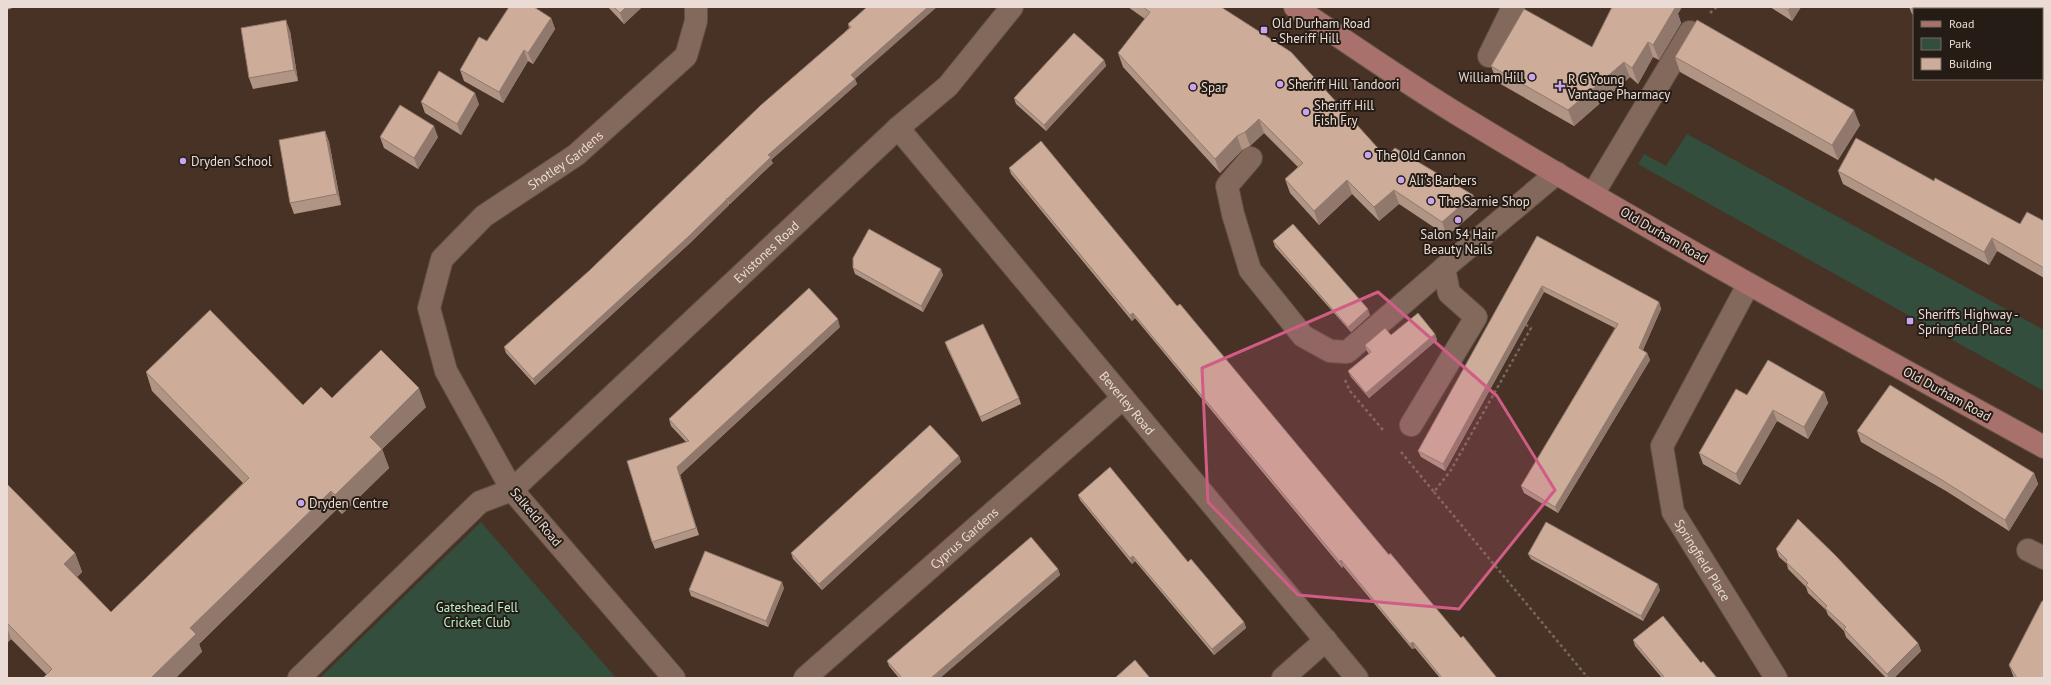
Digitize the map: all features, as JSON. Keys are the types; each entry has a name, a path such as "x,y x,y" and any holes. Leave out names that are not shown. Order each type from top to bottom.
{"main road":[{"name":"Old Durham Road","path":"1295,7 1458,114 1557,173 1748,285 2044,447"}],"street":[{"name":"Shotley Gardens","path":"428,308 442,259 484,216 576,155 686,56 696,21 696,7"},
{"name":"Evistones Road","path":"512,490 898,128 948,86 1012,7"},
{"path":"1489,56 1513,7"},
{"path":"1593,194 1695,24"},
{"name":"Beverley Road","path":"898,128 1326,640 1356,678"},
{"path":"1250,158 1227,186 1232,214 1250,270 1303,336 1330,351 1347,352 1557,173"},
{"path":"1411,425 1476,317 1449,293 1444,268"},
{"name":"Springfield Place","path":"1748,285 1662,446 1673,512 1776,678"},
{"name":"Salkeld Road","path":"428,308 446,371 512,490 674,678"},
{"name":"Cyprus Gardens","path":"805,678 1123,398"},
{"path":"300,678 480,502 512,490"},
{"path":"1283,678 1326,640"}],"path":[{"path":"1434,492 1588,678"}],"highlighted area":[{"path":"1378,292 1497,396 1555,490 1459,609 1298,595 1208,502 1202,368"}],"green space":[{"path":"1687,134 2044,330 2044,391 1638,164 1644,154 1666,166"},
{"name":"Gateshead Fell Cricket Club","path":"481,522 616,678 320,678"}],"building":[{"path":"509,7 534,7 551,18 528,53 524,50 499,92 460,70 479,37 487,41"},
{"path":"614,7 626,7 620,13"},
{"path":"867,7 928,7 851,75 855,79 768,155 771,157 688,237 533,379 504,347 590,270 761,105 851,27 848,24"},
{"path":"1143,7 1221,7 1291,52 1386,157 1395,148 1473,195 1442,222 1394,190 1374,207 1347,180 1314,211 1285,179 1303,163 1259,119 1245,132 1237,136 1215,159 1118,53 1150,12"},
{"path":"1612,7 1675,8 1653,45 1648,42 1632,68 1624,62 1568,110 1491,66 1524,9 1592,47"},
{"path":"1915,7 1943,7 1942,8"},
{"path":"2044,7 2044,41 2043,8 2018,8"},
{"path":"286,20 294,70 249,78 241,28"},
{"path":"1697,20 1854,110 1832,145 1675,57"},
{"path":"1074,33 1104,60 1044,125 1014,98"},
{"path":"439,71 475,93 457,124 421,102"},
{"path":"400,105 434,126 414,158 380,137"},
{"path":"325,131 337,194 290,203 279,140"},
{"path":"1856,138 1934,181 1935,178 2020,224 2027,212 2044,221 2044,268 1992,238 1984,252 1838,171"},
{"path":"1041,141 1177,306 1180,304 1389,555 1390,553 1461,638 1463,636 1497,678 1442,678 1413,642 1410,644 1341,560 1340,562 1133,313 1130,315 1009,168"},
{"path":"1293,224 1368,309 1348,327 1273,241"},
{"path":"869,229 941,269 921,306 853,268 853,258"},
{"path":"1537,236 1659,302 1639,348 1647,353 1555,507 1521,486 1618,324 1542,286 1443,464 1418,451"},
{"path":"809,288 838,319 677,467 696,528 652,542 627,461 689,441 669,419"},
{"name":"Dryden Centre","path":"210,310 303,405 321,387 332,398 381,350 419,388 370,437 382,449 335,495 331,491 190,628 196,634 151,678 43,678 52,669 7,623 7,484 75,553 64,564 111,612 249,478 146,372"},
{"path":"1418,313 1435,334 1366,393 1348,371 1371,352 1365,345 1385,328 1391,335"},
{"path":"983,324 1019,398 980,417 945,342"},
{"path":"1768,360 1824,392 1804,427 1773,410 1736,474 1699,453 1736,389 1747,395"},
{"path":"1890,385 2034,473 2005,520 1942,480 1857,431"},
{"path":"930,425 959,456 819,584 791,553"},
{"path":"1110,467 1188,562 1191,559 1244,622 1212,649 1133,556 1130,558 1078,495"},
{"path":"1798,519 1835,555 1918,643 1887,674 1844,629 1846,627 1825,608 1827,606 1806,585 1808,583 1786,562 1787,560 1776,549"},
{"path":"1546,522 1658,584 1641,616 1528,554"},
{"path":"1031,537 1058,569 931,678 902,678 887,661"},
{"path":"705,551 782,582 766,621 689,590"},
{"path":"2042,601 2044,601 2044,678 2017,678 2009,665"},
{"path":"1663,616 1701,663 1703,661 1717,678 1665,678 1633,640"},
{"path":"1135,660 1150,678 1115,678"}],"place":[{"name":"Old Durham Road - Sheriff Hill","path":"1264,30"},
{"name":"William Hill","path":"1532,77"},
{"name":"Sheriff Hill Tandoori","path":"1280,84"},
{"name":"R G Young Vantage Pharmacy","path":"1560,86"},
{"name":"Spar","path":"1193,87"},
{"name":"Sheriff Hill Fish Fry","path":"1306,112"},
{"name":"The Old Cannon","path":"1368,155"},
{"name":"Dryden School","path":"183,161"},
{"name":"Ali's Barbers","path":"1401,180"},
{"name":"The Sarnie Shop","path":"1431,201"},
{"name":"Salon 54 Hair Beauty Nails","path":"1458,220"},
{"name":"Sheriffs Highway - Springfield Place","path":"1910,321"},
{"name":"Dryden Centre","path":"301,503"}]}
